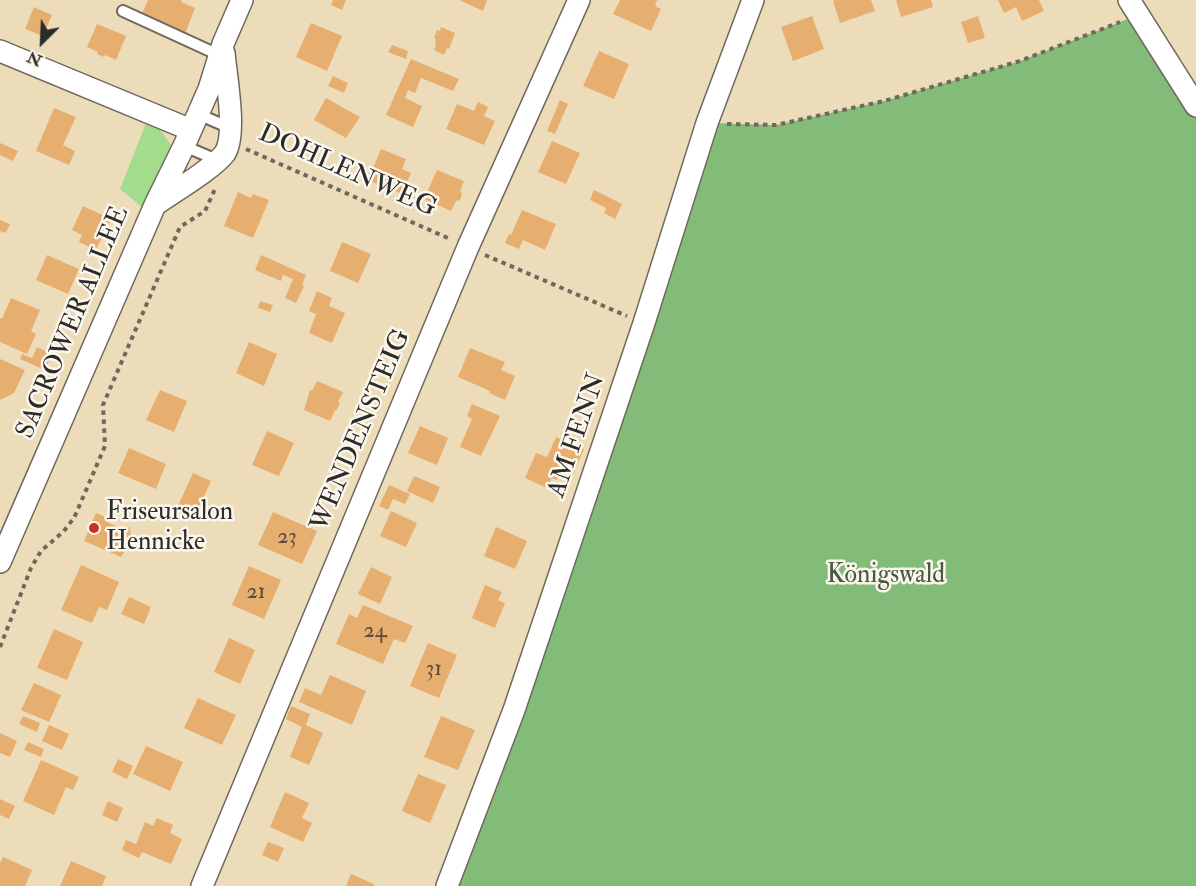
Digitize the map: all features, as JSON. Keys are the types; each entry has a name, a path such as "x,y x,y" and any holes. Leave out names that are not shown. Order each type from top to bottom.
{"street":[{"name":"SACROWER ALLEE","path":"0,562 155,205 209,89 221,49 242,0"},
{"name":"WENDENSTEIG","path":"202,886 468,247 579,0"},
{"name":"AM FENN","path":"447,886 514,710 644,323 707,123 753,0"},
{"path":"1134,7 1196,106"},
{"name":"SACROWER ALLEE","path":"155,205 218,170 230,135 221,49"},
{"path":"0,51 191,130"}],"lane":[{"path":"123,11 221,49"},
{"path":"191,130 230,135"},
{"path":"191,130 218,170"}],"path":[{"path":"707,123 776,125 884,101 1020,61 1134,7"},
{"name":"DOHLENWEG","path":"230,135 448,238"},
{"path":"0,647 31,568 41,551 63,532 74,518 105,446 102,405 180,227 205,211 218,170"},
{"path":"468,247 644,323"}],"green space":[{"name":"Königswald","path":"1138,15 1196,106 1196,886 447,886 707,123 776,125 884,101 1020,61"},
{"path":"146,123 161,131 171,145 144,209 120,189"}],"building":[{"path":"148,0 182,0 181,2 195,8 185,34 141,16"},
{"path":"333,0 346,0 342,10 331,5"},
{"path":"459,0 487,0 483,11"},
{"path":"620,0 657,0 655,6 661,9 651,31 613,14"},
{"path":"871,0 875,11 840,23 833,1"},
{"path":"896,0 931,0 933,7 901,17"},
{"path":"998,0 1039,0 1044,11 1022,21 1016,7 1004,13"},
{"path":"34,7 52,15 43,36 25,29"},
{"path":"812,16 824,49 793,61 781,27"},
{"path":"978,16 985,38 968,43 961,22"},
{"path":"311,23 342,36 327,71 296,57"},
{"path":"97,24 126,36 116,60 97,54 98,52 87,47"},
{"path":"441,27 455,33 444,55 434,50 436,39 434,38"},
{"path":"392,45 408,51 406,59 388,52"},
{"path":"599,51 629,64 614,99 583,86"},
{"path":"411,59 459,79 453,91 421,78 415,93 408,90 405,98 422,106 413,127 386,115"},
{"path":"333,76 348,83 344,93 328,86"},
{"path":"326,98 360,117 346,138 314,120"},
{"path":"560,100 568,104 555,134 547,131"},
{"path":"478,102 488,107 484,116 495,121 484,145 446,129 457,104 474,111"},
{"path":"54,108 76,117 63,145 75,151 69,165 36,151"},
{"path":"552,141 580,153 566,184 538,172"},
{"path":"0,143 18,151 13,161 0,155"},
{"path":"381,149 406,159 402,169 411,173 402,194 368,180"},
{"path":"437,170 464,181 460,191 462,194 460,200 456,201 451,211 424,199"},
{"path":"594,190 622,204 615,219 604,213 606,208 590,200"},
{"path":"238,192 251,198 253,194 269,200 253,238 224,226"},
{"path":"83,206 111,219 96,250 79,242 82,235 72,230"},
{"path":"522,210 556,224 545,250 523,240 519,249 505,243"},
{"path":"0,220 10,224 6,233 0,231"},
{"path":"342,242 371,254 358,283 330,271"},
{"path":"47,255 79,269 68,294 36,280"},
{"path":"261,255 306,275 302,285 304,286 296,303 285,298 293,279 283,275 281,281 255,270"},
{"path":"317,291 332,298 329,306 345,313 332,343 309,333 316,314 309,311"},
{"path":"11,298 40,310 31,331 36,334 27,354 0,342 0,318 2,319"},
{"path":"260,301 273,305 270,312 258,308"},
{"path":"249,342 277,354 264,386 236,373"},
{"path":"37,347 52,354 45,370 20,359 22,354 32,358"},
{"path":"470,348 505,362 501,370 515,376 505,400 458,377"},
{"path":"0,359 25,370 14,393 0,400"},
{"path":"317,381 343,392 330,421 304,410 310,390 312,391"},
{"path":"160,390 187,401 174,432 146,420"},
{"path":"472,404 500,416 481,456 460,447 472,419 467,416"},
{"path":"420,426 448,438 437,465 408,453"},
{"path":"267,431 294,443 279,476 252,465"},
{"path":"556,437 584,449 572,477 560,472 557,480 552,478 547,488 525,478 536,453 547,457"},
{"path":"129,448 166,464 156,489 118,473"},
{"path":"193,473 211,481 194,518 176,510"},
{"path":"414,476 440,487 433,503 407,491"},
{"path":"389,485 410,494 405,504 393,499 388,510 379,506"},
{"path":"391,511 417,523 406,547 380,536"},
{"path":"273,512 317,531 302,564 258,545"},
{"path":"96,513 108,518 107,522 120,528 126,526 130,528 131,535 128,543 130,544 121,557 84,541"},
{"path":"496,527 527,541 515,569 484,556"},
{"path":"81,565 119,582 107,610 99,607 92,623 61,610"},
{"path":"249,566 281,580 264,619 232,605"},
{"path":"371,567 392,577 380,604 358,594"},
{"path":"485,585 502,592 498,600 505,603 495,628 472,618"},
{"path":"129,597 151,607 144,624 121,614"},
{"path":"363,605 413,626 405,643 394,639 383,664 336,644 349,614 357,618"},
{"path":"54,629 83,642 67,680 37,668"},
{"path":"229,638 255,650 240,684 214,672"},
{"path":"428,643 457,655 439,698 410,686"},
{"path":"330,675 366,691 352,725 299,702 305,688 321,695"},
{"path":"34,683 61,695 49,722 21,710"},
{"path":"198,698 236,715 222,745 184,728"},
{"path":"291,706 310,714 306,725 323,733 309,765 290,757 302,727 286,719"},
{"path":"23,716 40,723 37,732 19,724"},
{"path":"441,716 475,730 458,770 424,757"},
{"path":"49,725 69,734 62,750 42,741"},
{"path":"0,733 17,741 10,757 0,753"},
{"path":"28,742 44,749 41,757 24,750"},
{"path":"146,746 183,762 170,791 133,774"},
{"path":"118,759 133,766 127,779 112,772"},
{"path":"41,760 79,777 73,790 66,787 54,815 23,801"},
{"path":"418,774 446,785 430,823 402,811"},
{"path":"285,792 309,803 302,818 312,823 303,842 270,827"},
{"path":"0,799 15,806 9,819 0,815"},
{"path":"108,801 123,808 117,822 102,815"},
{"path":"157,818 173,825 170,833 182,839 171,864 142,852 139,858 122,850 126,840 136,844 145,822 153,826"},
{"path":"268,842 284,848 278,862 262,855"},
{"path":"3,857 32,870 25,886 0,886 0,863"},
{"path":"71,861 106,876 102,886 60,886"},
{"path":"351,874 374,884 374,886 346,886"}],"place":[{"name":"Friseursalon Hennicke","path":"94,528"}]}
